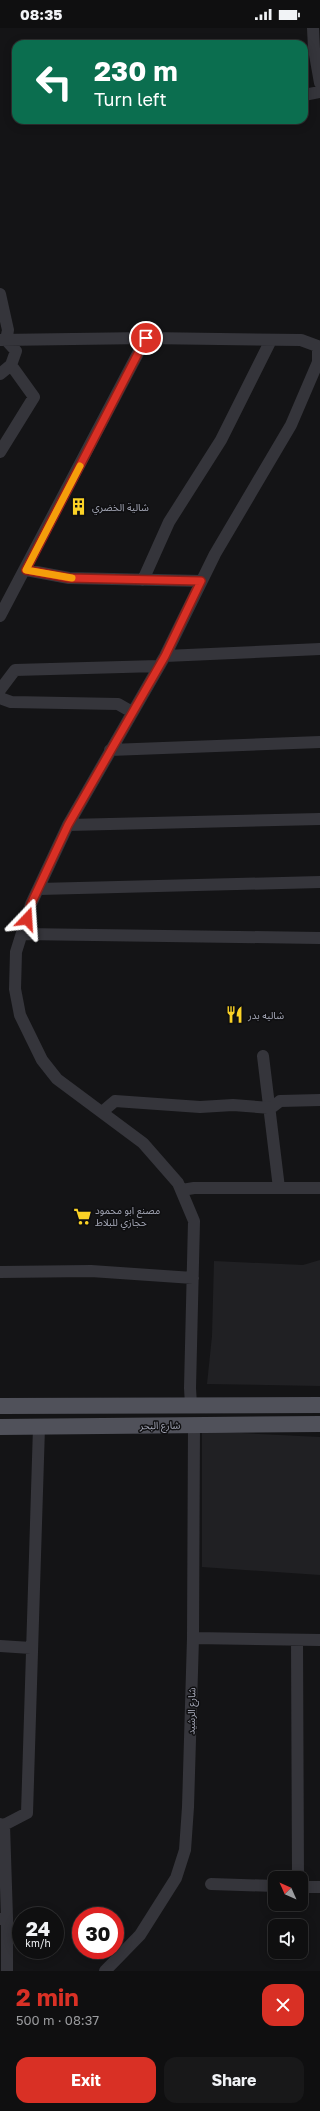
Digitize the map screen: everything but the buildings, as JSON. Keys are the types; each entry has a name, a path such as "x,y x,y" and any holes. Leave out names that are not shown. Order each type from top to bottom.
{"main road":[{"name":"شارع البحر","path":"0,1406 315,1405"},
{"path":"315,1405 316,1424"},
{"name":"شارع البحر","path":"0,1427 316,1424"}],"street":[{"path":"313,28 314,49 320,83"},
{"path":"308,94 320,92"},
{"path":"0,294 8,330 3,340"},
{"path":"3,340 146,338 300,340 319,347 318,362 291,425 215,554 162,661 68,825 31,904 16,952 15,989 20,1015 42,1060 57,1079 143,1143 178,1183 182,1190 194,1221 190,1388 192,1405"},
{"path":"0,616 26,570 146,338"},
{"path":"0,374 11,365 16,351 3,340"},
{"path":"143,580 169,522 221,440 271,340"},
{"path":"0,452 34,397 11,365"},
{"path":"26,570 69,578 201,581"},
{"path":"0,690 15,670 320,649"},
{"path":"0,698 11,702 118,704 132,712"},
{"path":"110,750 320,742"},
{"path":"68,825 320,819"},
{"path":"39,889 320,882"},
{"path":"22,934 320,938"},
{"path":"263,1056 271,1108 279,1188"},
{"path":"102,1112 115,1101 200,1107 233,1105 271,1108 280,1101 320,1100"},
{"path":"182,1190 194,1188 320,1188"},
{"path":"0,1272 91,1271 193,1278"},
{"name":"شارع الرشيد","path":"105,1971 140,1935 176,1878 185,1850 188,1807 193,1638 194,1425"},
{"path":"7,1971 2,1824 26,1813 29,1780 30,1648 39,1427"},
{"path":"193,1638 320,1640"},
{"path":"297,1640 298,1871"},
{"path":"0,1646 30,1648"},
{"path":"211,1884 268,1886"},
{"path":"308,1887 320,1887"}],"shaded area":[{"path":"320,1260 320,1386 207,1384 212,1336 214,1261 303,1265"},
{"path":"202,1431 320,1437 320,1575 202,1567"}],"slow traffic":[{"path":"72,578 26,570 80,466"}],"place":[{"name":"شالية الخضري","path":"79,507"},
{"name":"شاليه بدر","path":"235,1015"},
{"name":"مصنع ابو محمود حجازي للبلاط","path":"82,1216"}],"route":[{"path":"27,919 31,904 68,825 165,656 201,581 69,578 26,570 146,338"}]}
